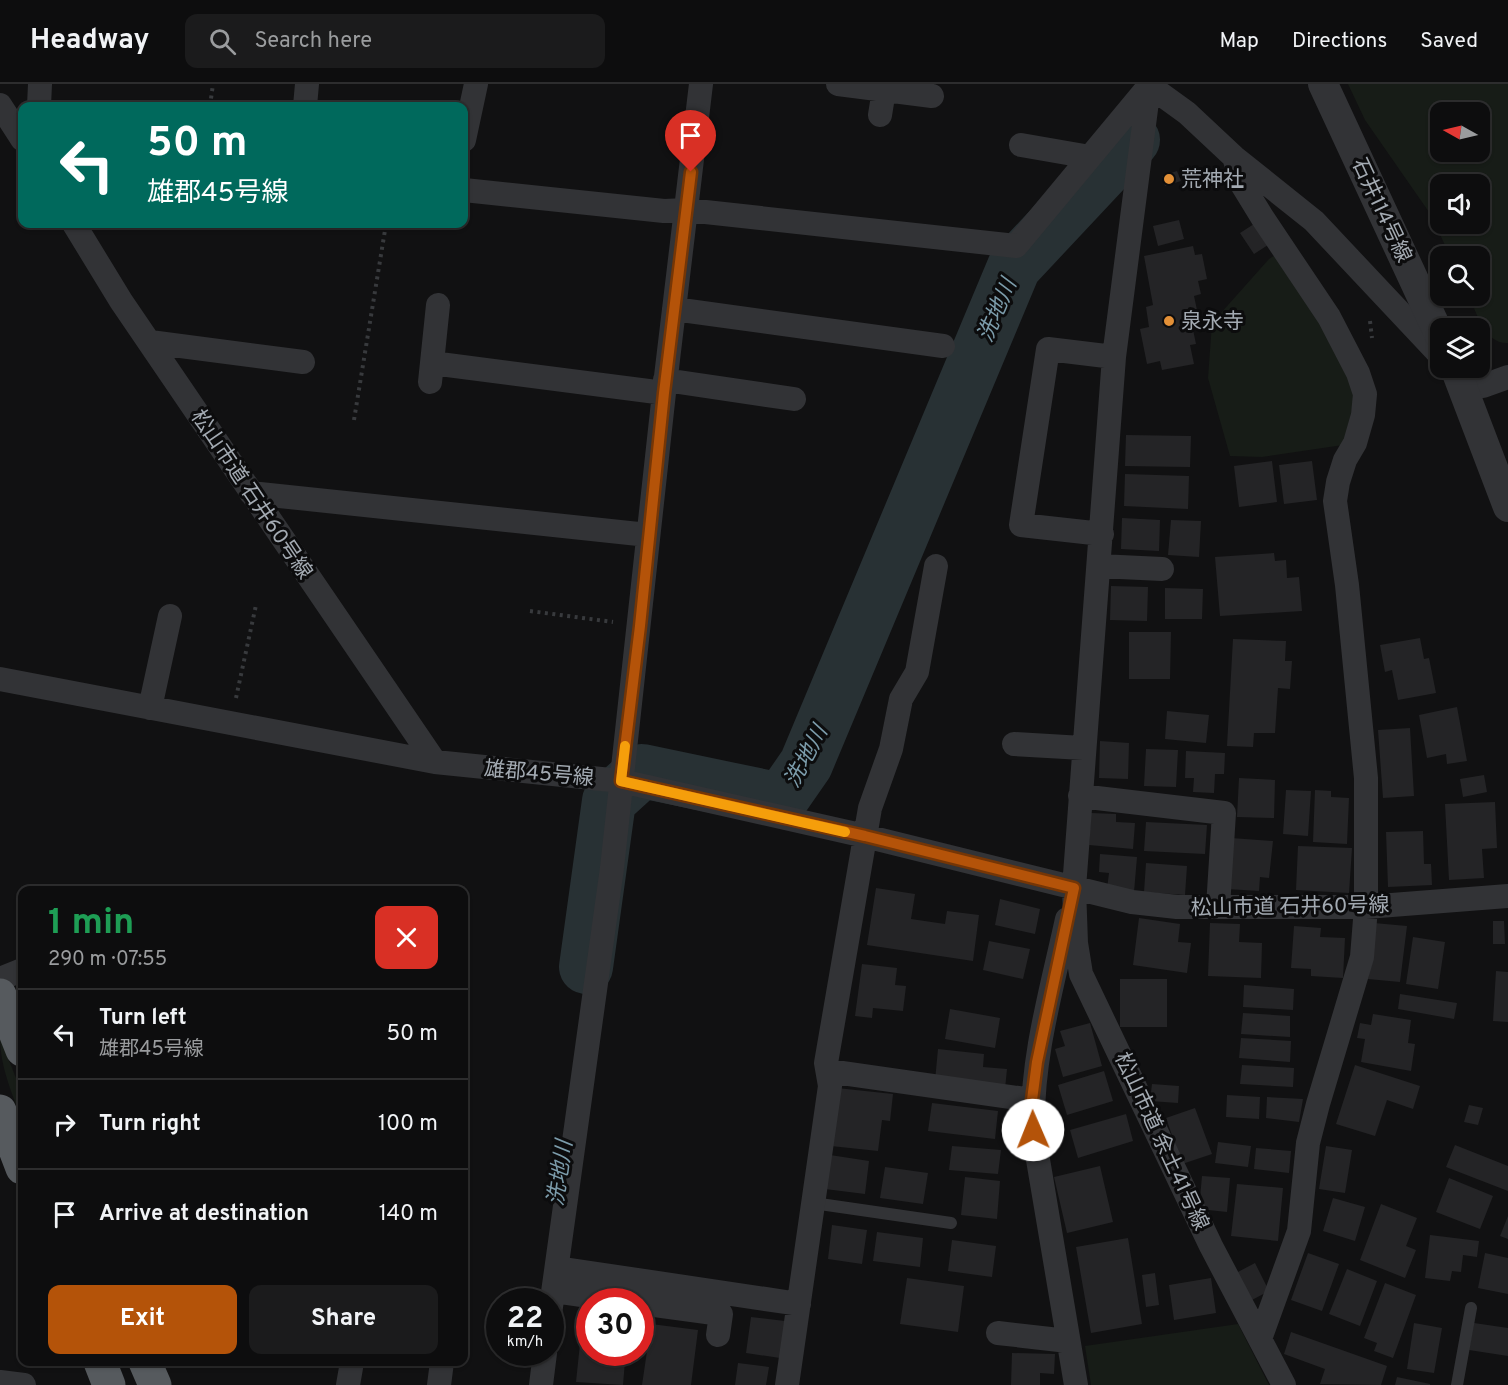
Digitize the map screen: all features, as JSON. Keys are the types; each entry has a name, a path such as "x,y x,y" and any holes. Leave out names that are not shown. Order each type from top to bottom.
{"highway":[{"path":"0,995 18,1040"},
{"path":"0,1111 18,1158"},
{"path":"102,1366 109,1385"},
{"path":"147,1366 155,1385"}],"street":[{"path":"39,102 40,84"},
{"path":"305,102 307,84"},
{"path":"468,121 476,84"},
{"path":"554,1288 612,868 640,626 664,387 701,84"},
{"path":"838,84 932,96"},
{"name":"石井114号線","path":"1323,84 1432,318"},
{"path":"468,190 664,211 687,210 1016,246 1148,85"},
{"path":"1148,85 1187,113 1234,157 1314,221 1430,343"},
{"path":"1076,1385 1033,1130 1032,1100 1037,1062 1074,888 1114,357 1148,85"},
{"path":"880,115 884,90"},
{"path":"0,105 18,133"},
{"path":"0,135 18,138"},
{"path":"1021,145 1090,157"},
{"path":"1234,157 1243,186 1329,317 1358,373 1365,394 1363,415 1355,443 1345,460 1335,501 1347,585 1366,778 1366,907 1362,957 1308,1143 1299,1231 1260,1339"},
{"name":"松山市道 石井60号線","path":"77,228 251,493 435,762"},
{"path":"438,304 431,373 664,387 794,399"},
{"path":"674,309 943,346"},
{"path":"150,342 303,362"},
{"path":"1102,534 1021,525 1048,349 1114,357"},
{"path":"1470,378 1483,387 1508,377"},
{"path":"1456,378 1508,507"},
{"path":"251,493 648,535"},
{"path":"787,1385 830,1086 826,1063 870,808 891,749 901,699 917,672 936,566"},
{"path":"1099,566 1162,569"},
{"path":"150,708 170,616"},
{"name":"雄郡45号線","path":"0,679 435,762 621,781 865,836 1074,888"},
{"path":"1014,744 1083,748"},
{"path":"1080,796 1224,813 1218,907"},
{"name":"松山市道 石井60号線","path":"1074,888 1132,902 1178,907 1366,907 1508,896"},
{"name":"松山市道 余土41号線","path":"1074,888 1076,943 1081,974 1211,1246 1284,1385"},
{"path":"0,979 18,972"},
{"path":"828,1071 1032,1100"},
{"path":"564,1292 799,1304"},
{"path":"654,1305 721,1314 718,1335"},
{"path":"998,1333 1068,1341"},
{"path":"348,1385 351,1366"},
{"path":"439,1385 441,1366"},
{"path":"541,1385 543,1366"},
{"path":"0,1382 24,1385"}],"lane":[{"path":"813,1203 951,1223"},
{"path":"1456,1385 1471,1308"}],"path":[{"path":"211,102 213,84"},
{"path":"354,420 385,228"},
{"path":"231,723 256,605"},
{"path":"530,611 640,626"}],"shaded area":[{"path":"1348,84 1508,84 1508,343 1500,342 1490,336 1490,318 1479,318 1473,306 1490,306 1490,246 1445,246 1440,234 1490,234 1490,174 1430,174 1430,214 1365,120"},
{"path":"1280,252 1357,390 1343,445 1262,457 1230,456 1208,378 1212,323 1269,259"},
{"path":"0,1038 18,1083 18,1109 4,1069"},
{"path":"1238,1324 1269,1385 1091,1385 1085,1346"}],"building":[{"path":"1177,171 1181,181 1165,186 1162,176"},
{"path":"1179,220 1184,239 1158,246 1153,226"},
{"path":"1254,224 1268,245 1254,254 1240,233"},
{"path":"1193,246 1195,255 1202,254 1207,279 1198,281 1201,294 1194,296 1200,324 1192,325 1196,344 1190,345 1194,364 1162,370 1160,361 1147,364 1140,329 1149,327 1146,307 1153,305 1144,256"},
{"path":"1126,435 1191,436 1190,467 1125,466"},
{"path":"1272,461 1277,502 1239,507 1234,466"},
{"path":"1312,461 1317,500 1284,504 1279,465"},
{"path":"1125,474 1189,476 1188,509 1124,506"},
{"path":"1122,518 1160,520 1159,551 1121,549"},
{"path":"1171,520 1201,521 1199,557 1168,555"},
{"path":"1274,553 1275,561 1286,560 1287,578 1299,577 1302,611 1220,616 1215,557"},
{"path":"1111,586 1148,587 1147,621 1110,620"},
{"path":"1165,588 1203,589 1202,619 1165,619"},
{"path":"1129,632 1171,632 1170,679 1129,679"},
{"path":"1420,638 1424,659 1429,658 1436,693 1398,700 1392,670 1385,672 1380,645"},
{"path":"1233,639 1286,641 1285,661 1292,661 1290,689 1278,688 1275,733 1254,733 1253,747 1227,746"},
{"path":"1457,707 1467,761 1447,764 1446,754 1427,758 1419,715"},
{"path":"1167,711 1209,715 1206,743 1165,739"},
{"path":"1410,728 1414,796 1383,798 1378,730"},
{"path":"1100,741 1129,743 1128,779 1099,778"},
{"path":"1146,749 1178,750 1176,787 1144,786"},
{"path":"1186,751 1225,753 1224,774 1215,774 1214,793 1193,792 1194,778 1185,778"},
{"path":"1484,775 1487,792 1463,797 1460,779"},
{"path":"1239,778 1275,780 1274,818 1237,817"},
{"path":"1286,790 1311,791 1308,836 1283,834"},
{"path":"1315,790 1331,791 1331,797 1349,798 1347,844 1313,842"},
{"path":"1495,802 1497,848 1482,849 1484,878 1449,880 1445,804"},
{"path":"1091,813 1116,814 1116,822 1135,823 1133,849 1089,845"},
{"path":"1146,822 1207,825 1205,854 1144,851"},
{"path":"1423,831 1424,864 1431,864 1432,885 1388,887 1386,832"},
{"path":"1231,838 1273,841 1269,878 1260,877 1259,891 1227,889"},
{"path":"1298,846 1352,848 1349,893 1296,890"},
{"path":"1100,854 1137,857 1134,892 1107,889 1109,873 1099,872"},
{"path":"1146,863 1187,866 1185,895 1144,892"},
{"path":"876,888 915,894 911,919 945,924 947,911 979,915 973,961 867,945"},
{"path":"1000,899 1040,909 1035,934 995,925"},
{"path":"1139,918 1180,924 1178,942 1191,943 1187,973 1133,965"},
{"path":"1493,921 1504,921 1505,944 1493,944"},
{"path":"1210,923 1240,924 1239,942 1262,943 1261,978 1208,976"},
{"path":"1374,923 1407,926 1400,982 1368,979"},
{"path":"1294,926 1321,928 1320,937 1345,938 1343,978 1311,976 1311,969 1291,968"},
{"path":"1413,937 1445,942 1438,989 1406,984"},
{"path":"989,941 1030,949 1023,979 983,970"},
{"path":"862,964 897,968 895,985 906,986 903,1011 873,1008 872,1018 855,1016"},
{"path":"1496,971 1508,972 1508,1022 1493,1021"},
{"path":"1120,979 1167,979 1167,1027 1120,1027"},
{"path":"1244,985 1294,989 1293,1010 1243,1007"},
{"path":"1400,994 1457,1003 1454,1019 1398,1009"},
{"path":"950,1009 1000,1018 995,1048 945,1039"},
{"path":"1243,1013 1290,1016 1290,1037 1241,1034"},
{"path":"1373,1014 1411,1020 1408,1043 1415,1044 1411,1071 1361,1062 1365,1039 1357,1038 1360,1023 1371,1025"},
{"path":"1090,1023 1102,1066 1063,1077 1055,1049 1065,1046 1060,1031"},
{"path":"1241,1038 1291,1041 1290,1062 1239,1058"},
{"path":"938,1049 984,1054 983,1067 1007,1069 1005,1089 935,1081"},
{"path":"1242,1065 1294,1068 1293,1087 1240,1084"},
{"path":"1355,1065 1420,1086 1413,1109 1387,1100 1375,1136 1336,1124"},
{"path":"1104,1071 1113,1101 1067,1115 1058,1085"},
{"path":"1152,1084 1179,1086 1178,1103 1150,1101"},
{"path":"837,1088 893,1094 890,1121 882,1120 878,1151 831,1146"},
{"path":"1227,1095 1260,1097 1259,1119 1226,1117"},
{"path":"1267,1097 1303,1099 1299,1122 1266,1118"},
{"path":"932,1103 998,1111 995,1139 928,1131"},
{"path":"1469,1105 1483,1108 1478,1125 1464,1122"},
{"path":"1195,1108 1212,1154 1182,1164 1166,1118"},
{"path":"1126,1114 1133,1141 1078,1158 1070,1130"},
{"path":"1218,1142 1251,1146 1248,1167 1215,1163"},
{"path":"1455,1145 1508,1166 1508,1191 1446,1167"},
{"path":"952,1146 1001,1150 998,1174 949,1170"},
{"path":"1326,1146 1352,1150 1345,1193 1319,1189"},
{"path":"1256,1148 1291,1151 1289,1173 1254,1169"},
{"path":"830,1155 869,1161 865,1194 825,1189"},
{"path":"1100,1166 1113,1222 1067,1233 1054,1177"},
{"path":"885,1167 928,1173 923,1204 880,1198"},
{"path":"1202,1176 1230,1178 1227,1212 1199,1209"},
{"path":"965,1177 1000,1181 997,1219 961,1215"},
{"path":"1449,1178 1493,1196 1480,1229 1436,1212"},
{"path":"1237,1184 1283,1188 1278,1241 1231,1236"},
{"path":"1333,1198 1365,1207 1355,1241 1323,1231"},
{"path":"1381,1204 1417,1218 1406,1246 1416,1250 1405,1278 1360,1260"},
{"path":"1508,1216 1508,1239 1500,1236"},
{"path":"832,1225 867,1230 862,1264 828,1259"},
{"path":"877,1232 923,1238 920,1267 873,1261"},
{"path":"1430,1235 1479,1241 1477,1257 1463,1255 1461,1272 1452,1271 1450,1281 1425,1278"},
{"path":"1128,1238 1142,1324 1091,1333 1076,1247"},
{"path":"952,1240 996,1246 992,1277 948,1271"},
{"path":"1308,1253 1339,1264 1322,1311 1291,1300"},
{"path":"1485,1253 1508,1258 1508,1294 1478,1288"},
{"path":"1255,1263 1269,1291 1250,1301 1236,1273"},
{"path":"1347,1269 1377,1281 1360,1326 1329,1314"},
{"path":"1155,1273 1159,1305 1146,1307 1142,1275"},
{"path":"907,1278 964,1286 958,1332 900,1324"},
{"path":"1211,1278 1216,1313 1174,1320 1169,1285"},
{"path":"1385,1283 1416,1295 1393,1358 1374,1351 1377,1343 1364,1338"},
{"path":"751,1317 785,1321 780,1358 746,1353"},
{"path":"1414,1323 1442,1328 1434,1373 1407,1369"},
{"path":"1474,1323 1508,1328 1508,1356 1469,1350"},
{"path":"654,1324 698,1330 691,1385 642,1385 645,1366 654,1366"},
{"path":"1291,1332 1387,1366 1381,1385 1320,1384 1325,1369 1284,1354"},
{"path":"1012,1353 1055,1354 1054,1374 1040,1373 1040,1385 1011,1385"},
{"path":"738,1363 769,1367 766,1385 735,1385"},
{"path":"578,1366 625,1366 623,1385 576,1382"},
{"path":"1397,1377 1430,1384 1430,1385 1395,1385"}],"waterway":[{"name":"洗地川","path":"586,967 609,801 642,771 781,800 806,764 1014,267 1133,140"}],"slow traffic":[{"path":"625,746 621,781 845,832"}],"place":[{"name":"荒神社","path":"1169,179"},
{"name":"泉永寺","path":"1169,321"}],"route":[{"path":"691,172 621,781 865,836 1074,888 1037,1062 1032,1100 1033,1130"}]}
